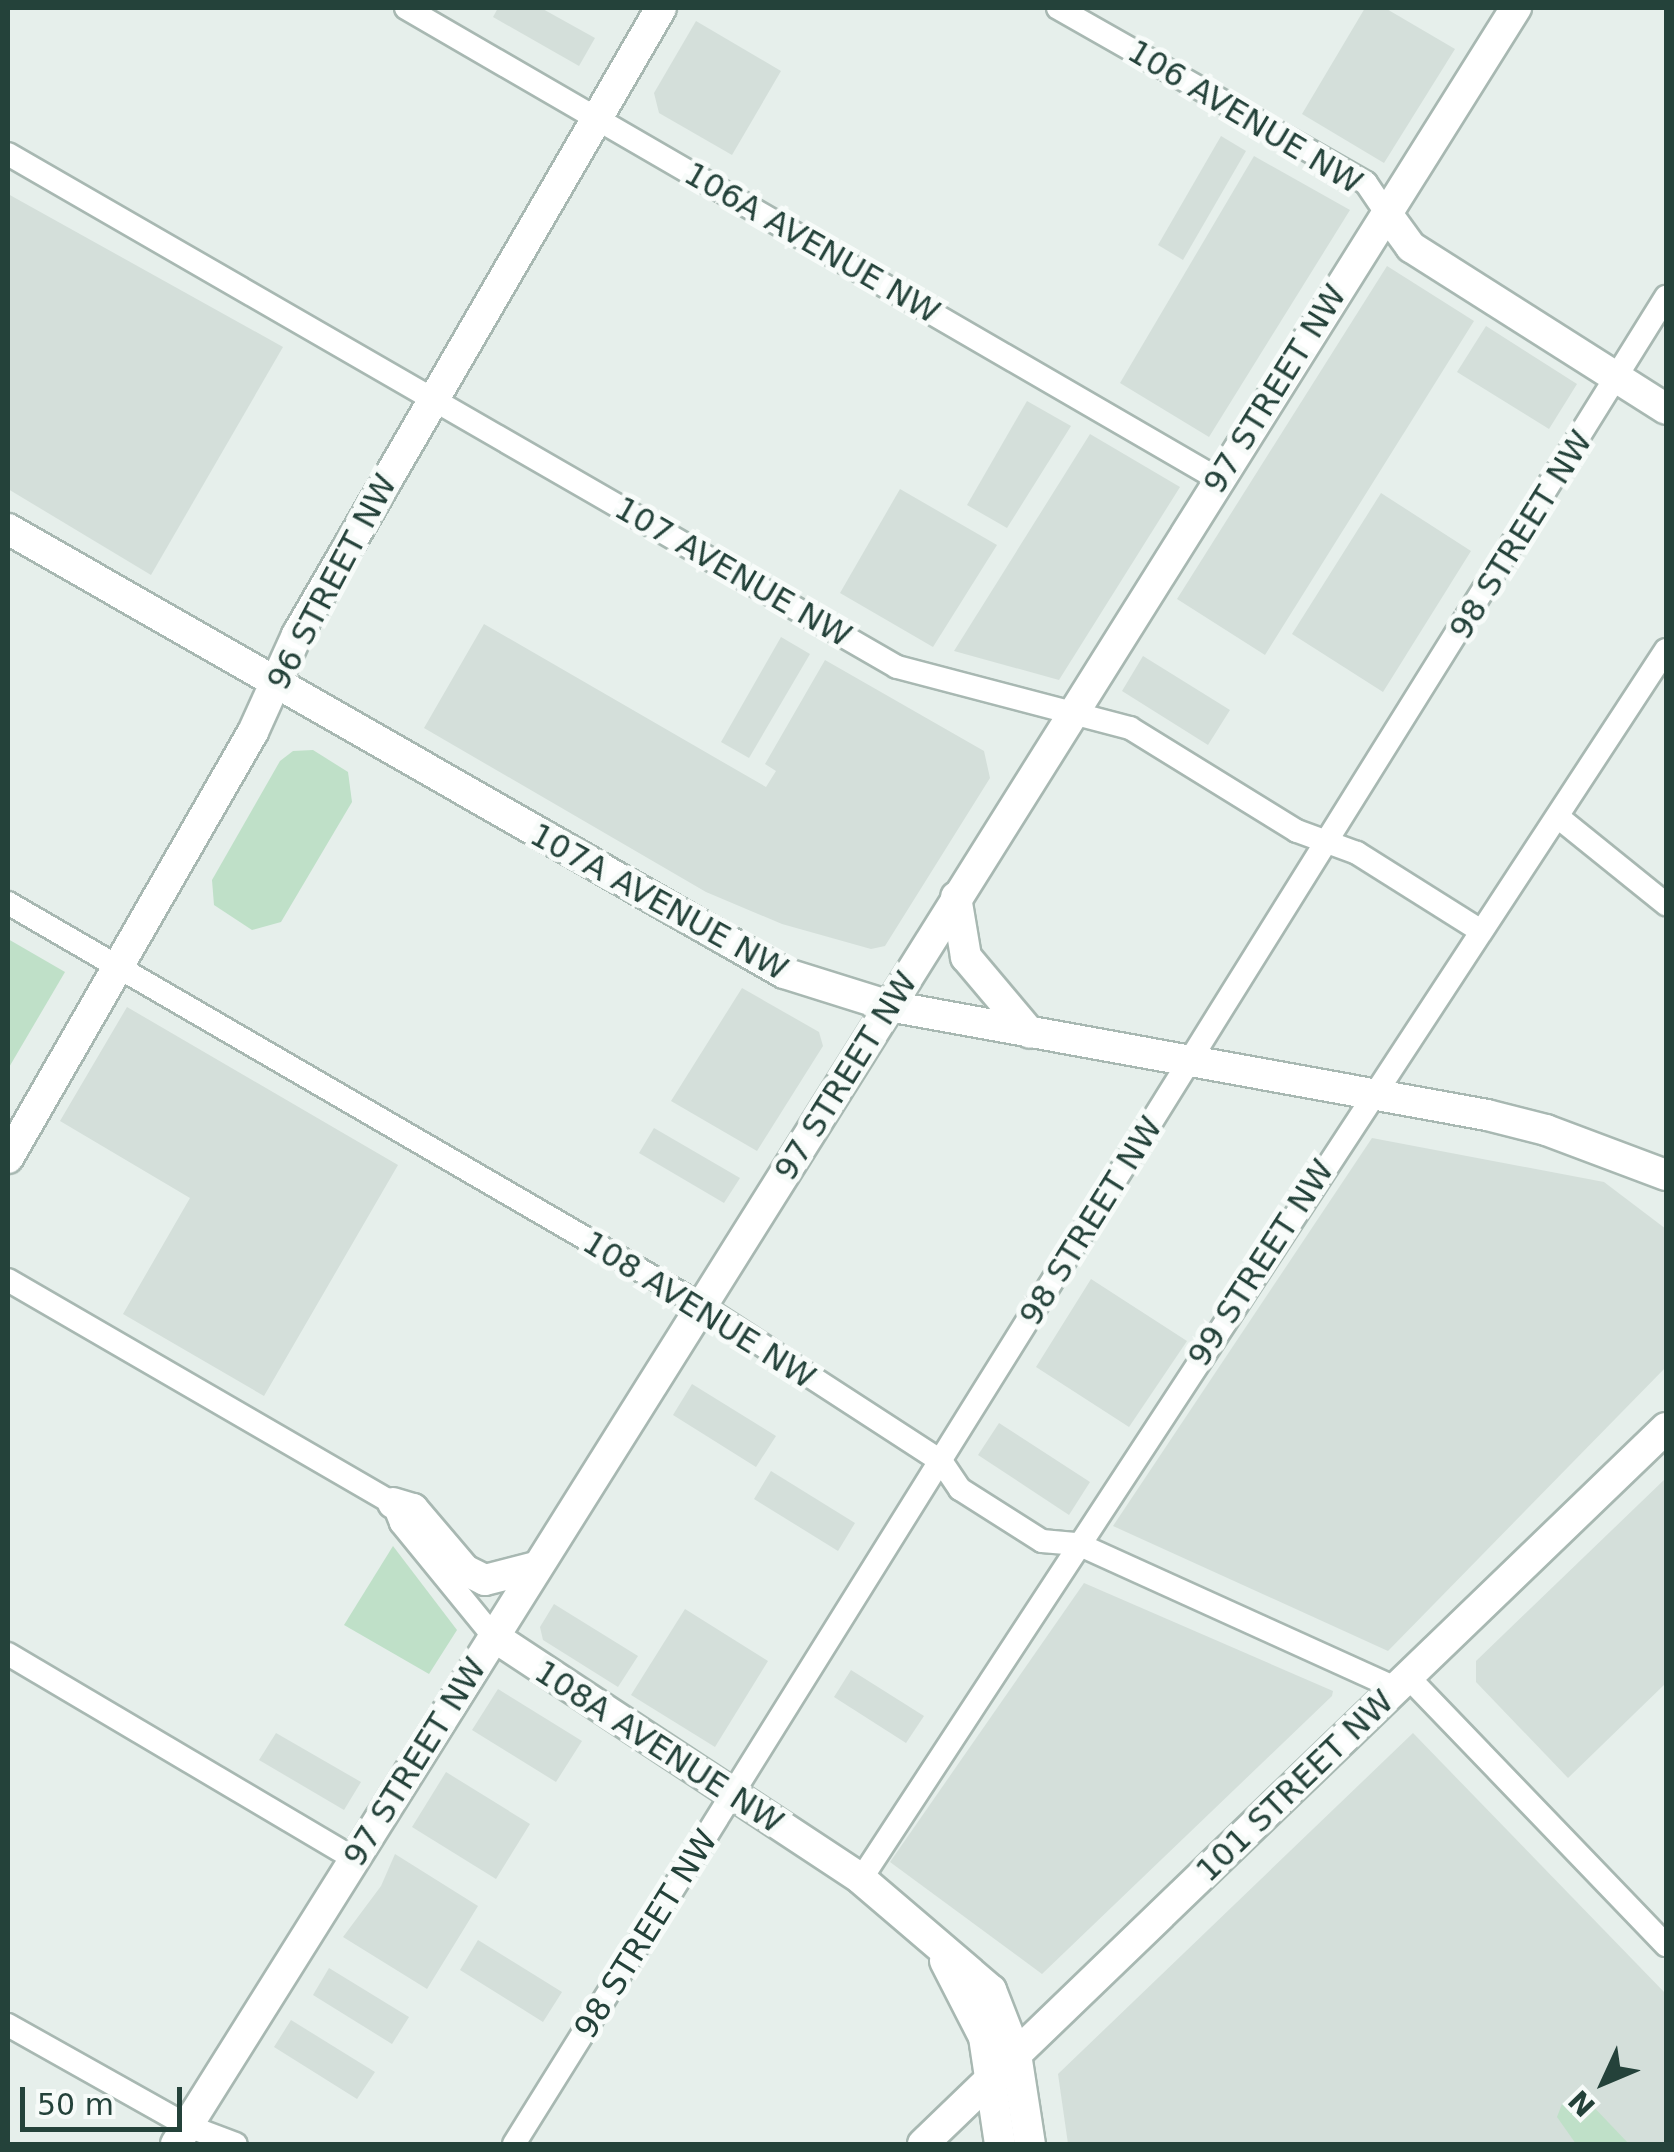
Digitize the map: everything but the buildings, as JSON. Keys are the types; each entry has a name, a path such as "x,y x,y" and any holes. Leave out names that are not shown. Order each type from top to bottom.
{"main road":[{"name":"96 STREET NW","path":"8,1158 254,732 274,684 433,399 661,8"},
{"name":"97 STREET NW","path":"182,2135 1516,8"},
{"name":"106 AVENUE NW","path":"1387,214 1410,247 1666,409"},
{"name":"107A AVENUE NW","path":"8,529 749,957 889,1006 1546,1130 1666,1175"},
{"path":"956,897 966,957 1030,1033"},
{"name":"101 STREET NW","path":"923,2144 1666,1428"},
{"path":"393,1503 413,1509 465,1570 485,1580 536,1568"},
{"name":"108A AVENUE NW","path":"494,1636 861,1879 991,1990 1016,2054 1030,2144"},
{"name":"108A AVENUE NW","path":"930,1937 972,2007 990,2078 1000,2144"}],"street":[{"name":"106A AVENUE NW","path":"406,8 1218,479"},
{"name":"106 AVENUE NW","path":"1058,8 1366,183 1387,214"},
{"name":"107 AVENUE NW","path":"8,154 897,667 1130,728 1297,831 1328,842 1481,931"},
{"name":"98 STREET NW","path":"514,2144 1666,296"},
{"name":"99 STREET NW","path":"861,1879 1369,1096 1666,650"},
{"path":"1558,817 1666,904"},
{"name":"108 AVENUE NW","path":"8,903 118,965 236,1040 702,1306 941,1461 960,1489 1042,1541 1078,1544 1402,1683 1666,1945"},
{"name":"108A AVENUE NW","path":"8,1280 393,1503 400,1522 494,1636"},
{"path":"8,1654 355,1859"},
{"path":"8,2025 182,2135 236,2144"}],"shaded area":[{"path":"498,8 541,8 595,38 579,66 493,17"},
{"path":"1365,8 1385,8 1455,49 1384,163 1302,114"},
{"path":"696,21 781,71 732,155 659,113 654,93"},
{"path":"1221,136 1246,151 1183,260 1158,245"},
{"path":"1254,156 1350,210 1209,437 1120,383"},
{"path":"8,194 283,347 151,575 8,489"},
{"path":"1387,266 1474,321 1265,655 1177,599"},
{"path":"1486,326 1577,384 1549,429 1457,372"},
{"path":"1027,401 1071,426 1007,528 967,505"},
{"path":"1090,434 1180,487 1059,680 954,651"},
{"path":"900,489 997,545 933,647 840,593"},
{"path":"1381,493 1471,551 1383,692 1292,634"},
{"path":"484,624 766,787 776,771 765,764 825,660 984,751 990,778 885,946 871,949 782,924 706,892 424,728"},
{"path":"781,637 810,654 749,758 721,742"},
{"path":"1143,656 1230,710 1208,745 1122,691"},
{"path":"742,988 819,1032 823,1046 757,1151 671,1101"},
{"path":"127,1007 398,1165 264,1396 123,1314 190,1198 60,1121"},
{"path":"654,1128 740,1178 724,1203 639,1153"},
{"path":"1372,1138 1604,1182 1666,1229 1666,1367 1388,1651 1113,1526"},
{"path":"1091,1279 1187,1341 1129,1427 1036,1367"},
{"path":"692,1384 776,1436 756,1467 673,1415"},
{"path":"999,1423 1090,1482 1069,1515 978,1455"},
{"path":"771,1471 855,1523 838,1551 754,1499"},
{"path":"1666,1478 1666,1683 1568,1778 1476,1682 1476,1661"},
{"path":"1084,1583 1333,1691 1042,1974 890,1862"},
{"path":"554,1604 638,1656 618,1687 543,1640 540,1627"},
{"path":"685,1609 768,1661 715,1747 631,1695"},
{"path":"851,1670 924,1716 906,1743 834,1697"},
{"path":"498,1689 582,1741 556,1782 472,1730"},
{"path":"276,1733 361,1782 344,1810 259,1760"},
{"path":"1413,1733 1666,1994 1666,2144 1068,2144 1058,2074"},
{"path":"446,1772 530,1824 496,1879 412,1827"},
{"path":"395,1854 478,1906 427,1989 343,1937 381,1886"},
{"path":"478,1940 562,1992 543,2022 460,1970"},
{"path":"329,1968 409,2017 392,2044 313,1995"},
{"path":"291,2020 375,2072 357,2099 274,2047"}],"green space":[{"path":"313,750 348,772 352,802 281,922 252,930 214,905 212,880 280,761 293,751"},
{"path":"8,939 65,972 8,1069"},
{"path":"393,1546 457,1630 429,1674 344,1625"},
{"path":"1581,2098 1629,2144 1576,2144 1557,2117 1562,2104"}]}
